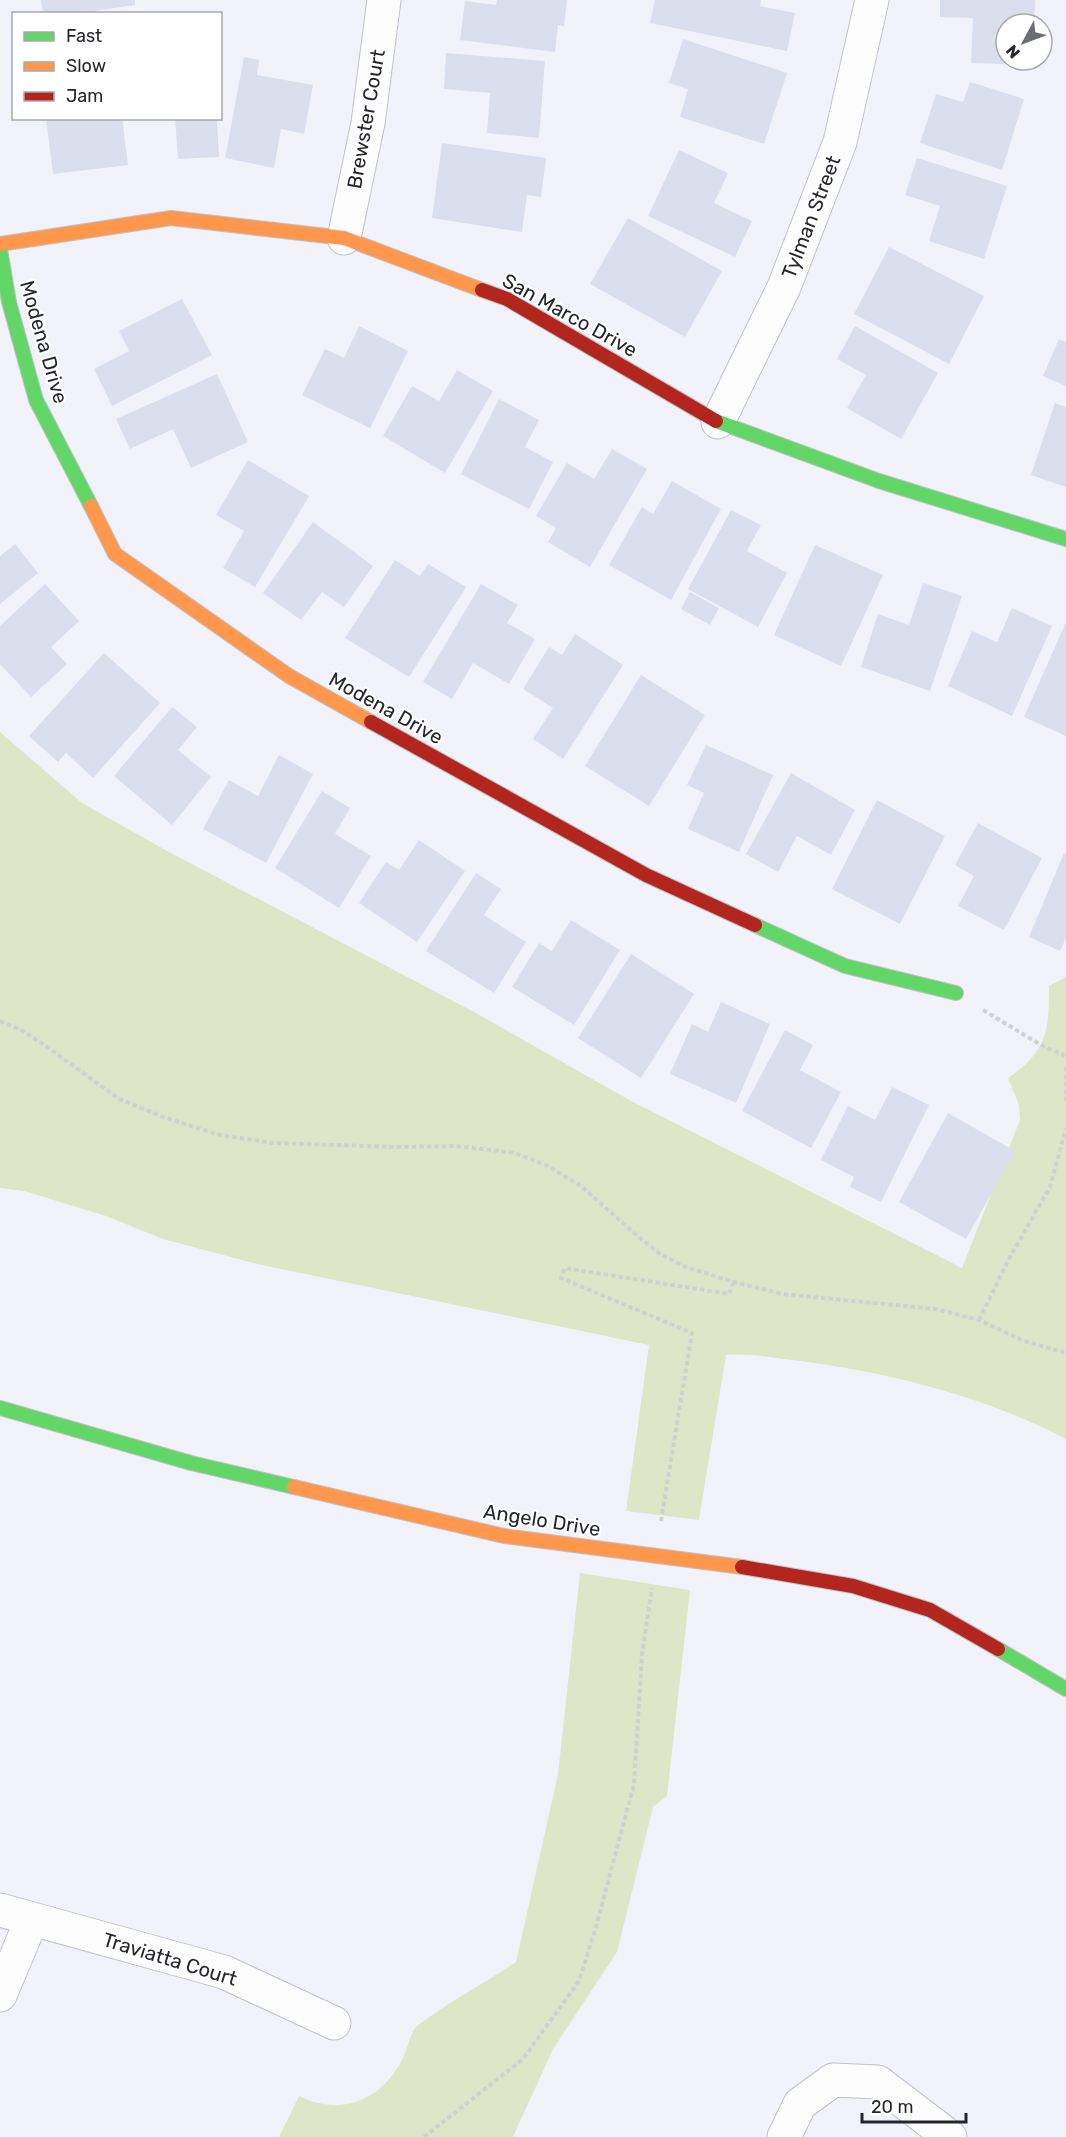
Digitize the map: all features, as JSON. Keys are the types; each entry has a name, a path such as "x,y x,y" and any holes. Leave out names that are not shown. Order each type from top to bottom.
{"street":[{"name":"Brewster Court","path":"344,238 368,123 384,0"},
{"name":"Tylman Street","path":"718,422 783,287 840,142 872,0"},
{"name":"San Marco Drive","path":"0,244 171,218 344,238 507,299 718,422 879,482 1066,539"},
{"name":"Modena Drive","path":"0,249 9,302 36,400 115,554 289,676 646,875 845,966 956,993"},
{"name":"Angelo Drive","path":"0,1408 191,1463 504,1536 774,1571 853,1586 930,1611 1066,1689"},
{"name":"Traviatta Court","path":"0,1910 224,1972 334,2023"},
{"path":"0,1995 32,1919"},
{"path":"784,2137 800,2104 833,2080 878,2082 950,2137"}],"path":[{"path":"956,993 1026,1037 1066,1056"},
{"path":"0,1021 19,1029 43,1044 119,1099 166,1118 220,1135 273,1143 396,1148 456,1146 515,1153 548,1167 581,1186 659,1253 683,1266 782,1294 936,1309 979,1320 1024,1341 1066,1353"},
{"path":"1066,1067 1066,1105"},
{"path":"979,1320 1010,1257 1050,1187 1066,1128"},
{"path":"424,2137 523,2058 579,1981 596,1927 633,1784 642,1654 692,1333 561,1278 565,1268 729,1294 734,1282"}],"green space":[{"path":"0,732 82,803 169,852 476,1013 633,1102 962,1268 1020,1120 1019,1105 1008,1078 1031,1059 1038,1049 1046,1028 1049,986 1066,977 1066,1439 1035,1424 970,1399 901,1379 799,1361 753,1355 726,1355 699,1520 626,1511 649,1345 257,1264 163,1239 106,1216 24,1191 0,1188"},
{"path":"580,1573 690,1590 667,1796 653,1807 617,1952 553,2049 513,2137 279,2137 299,2096 330,2105 359,2101 372,2094 394,2073 418,2025 516,1962 558,1774"}],"building":[{"path":"41,0 135,0 135,5 88,12 43,12"},
{"path":"497,0 567,0 564,26 558,25 555,52 460,40 465,1 496,5"},
{"path":"655,0 761,0 760,6 795,13 787,51 650,23"},
{"path":"940,0 1035,0 1034,12 994,12 994,64 971,63 973,18 940,17"},
{"path":"683,39 787,73 764,144 680,117 688,89 669,83"},
{"path":"446,53 545,61 539,138 487,133 490,93 444,89"},
{"path":"244,57 259,60 257,75 313,85 304,134 281,129 274,168 225,158"},
{"path":"970,82 1024,99 1002,170 920,143 936,94 963,102"},
{"path":"46,120 122,120 128,165 53,174"},
{"path":"175,120 217,120 219,157 178,159"},
{"path":"442,143 546,158 541,197 527,195 522,232 432,218"},
{"path":"679,150 728,173 714,203 752,221 735,257 648,216"},
{"path":"917,158 1007,186 984,259 929,241 940,206 905,195"},
{"path":"628,218 722,271 685,337 590,284"},
{"path":"889,247 984,296 949,364 854,314"},
{"path":"182,299 212,355 112,406 94,369 129,351 119,331"},
{"path":"359,326 408,351 370,428 302,395 325,349 344,358"},
{"path":"855,326 938,373 901,439 847,408 866,375 837,359"},
{"path":"1059,339 1066,342 1066,386 1043,376"},
{"path":"457,370 493,391 445,473 383,436 412,386 439,401"},
{"path":"217,374 248,442 191,468 173,429 130,449 116,419"},
{"path":"499,399 539,420 525,447 553,462 529,509 461,474"},
{"path":"1055,403 1066,407 1066,487 1031,475"},
{"path":"612,449 647,469 590,567 548,542 556,528 536,516 567,463 594,479"},
{"path":"248,460 309,496 255,587 223,568 244,531 216,515"},
{"path":"672,481 721,509 671,600 609,565 642,507 653,514"},
{"path":"731,510 761,525 747,551 787,573 758,627 688,589"},
{"path":"313,522 373,566 344,607 322,592 301,620 263,593"},
{"path":"15,544 38,573 0,604 0,556"},
{"path":"815,545 883,575 841,666 774,635"},
{"path":"395,560 420,576 428,564 466,587 409,677 345,638"},
{"path":"923,583 962,596 930,691 861,667 878,614 909,625"},
{"path":"45,584 79,621 51,647 67,664 31,697 0,664 0,626"},
{"path":"481,584 518,605 507,623 535,639 509,684 473,663 452,699 423,682"},
{"path":"690,592 719,608 710,625 681,609"},
{"path":"1012,608 1052,626 1012,716 948,686 972,631 997,642"},
{"path":"1066,622 1066,736 1024,717"},
{"path":"575,634 623,665 563,759 533,739 553,708 523,689 549,647 562,655"},
{"path":"104,653 160,703 93,778 66,753 58,762 29,736"},
{"path":"641,675 705,715 649,806 585,766"},
{"path":"172,707 197,727 178,750 211,777 172,825 114,776"},
{"path":"706,745 773,775 739,852 688,829 704,793 687,785"},
{"path":"279,755 313,774 266,863 203,829 229,780 258,796"},
{"path":"791,773 855,810 831,855 797,836 778,872 746,854"},
{"path":"322,791 350,808 335,834 371,856 339,908 275,868"},
{"path":"877,800 945,836 900,924 832,889"},
{"path":"978,823 1042,858 1004,930 958,906 974,876 955,865"},
{"path":"419,840 465,871 417,942 359,903 386,862 399,870"},
{"path":"1064,853 1066,854 1066,938 1060,951 1029,937"},
{"path":"476,873 501,889 484,915 526,942 494,993 426,951"},
{"path":"571,920 620,950 574,1025 512,987 539,943 552,951"},
{"path":"631,954 694,994 641,1078 578,1038"},
{"path":"721,1002 770,1024 736,1103 670,1074 692,1024 708,1032"},
{"path":"785,1030 813,1045 800,1070 841,1092 811,1148 742,1111"},
{"path":"892,1087 929,1105 881,1202 850,1187 854,1177 821,1160 848,1106 875,1120"},
{"path":"948,1113 1015,1151 966,1239 899,1202"}],"traffic: fast":[{"path":"0,249 9,302 36,400 91,506"},
{"path":"716,421 879,481 1066,539"},
{"path":"755,925 845,966 956,993"},
{"path":"0,1408 191,1463 294,1487"},
{"path":"998,1649 1066,1689"}],"traffic: slow":[{"path":"0,244 171,218 344,238 482,290"},
{"path":"91,506 115,554 289,676 371,722"},
{"path":"294,1487 504,1536 742,1567"}],"traffic: jam":[{"path":"482,290 507,299 716,421"},
{"path":"371,722 646,875 755,925"},
{"path":"742,1567 853,1586 930,1610 998,1649"}]}
